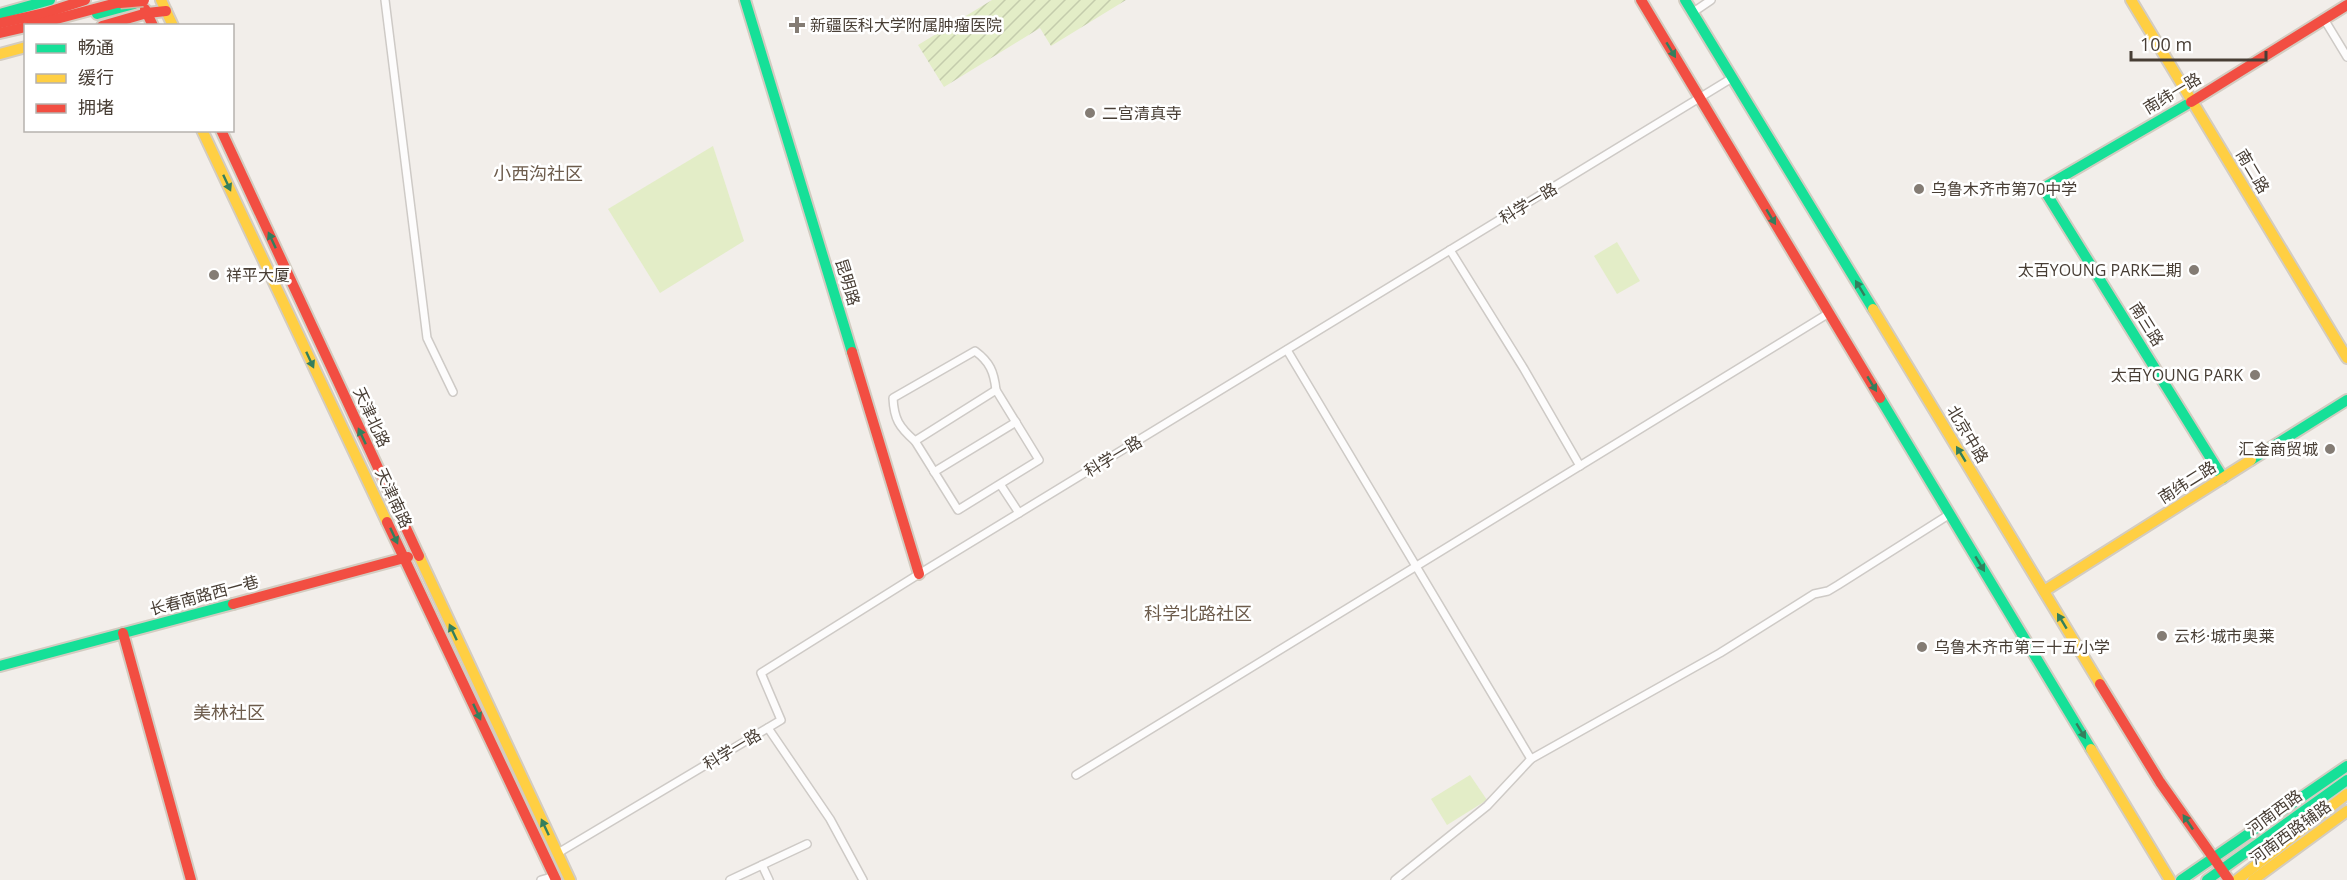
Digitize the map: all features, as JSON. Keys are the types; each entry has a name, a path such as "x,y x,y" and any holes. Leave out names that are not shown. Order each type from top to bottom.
{"main road":[{"path":"0,14 50,0"},
{"path":"0,23 45,13 85,0"},
{"name":"昆明路","path":"745,0 919,574"},
{"path":"1641,0 2170,880"},
{"name":"北京中路","path":"1685,0 2160,782 2225,875"},
{"name":"南二路","path":"2131,0 2347,358"},
{"path":"38,24 124,1 164,5 172,24"},
{"path":"61,24 145,3"},
{"path":"106,24 145,3"},
{"path":"145,3 152,24"},
{"name":"南纬一路","path":"2043,188 2193,101 2347,4"},
{"path":"0,33 24,27"},
{"path":"0,39 24,33"},
{"path":"0,54 24,48"},
{"name":"天津南路","path":"203,132 404,558 499,745 555,878"},
{"name":"天津北路","path":"222,132 416,554 499,745 558,853 570,880"},
{"name":"南三路","path":"2043,188 2223,478"},
{"name":"南纬二路","path":"2044,591 2347,400"},
{"name":"长春南路西一巷","path":"0,666 416,554"},
{"path":"123,633 192,880"},
{"name":"河南西路辅路","path":"2181,880 2347,766"},
{"name":"河南西路","path":"2207,880 2225,875 2347,780"},
{"name":"河南西路","path":"2237,880 2347,794"},
{"name":"河南西路辅路","path":"2253,880 2347,811"}],"street":[{"path":"385,0 427,338 453,392"},
{"path":"1692,13 1711,0"},
{"path":"2324,19 2347,57"},
{"name":"科学一路","path":"558,853 781,720 761,673 1018,513 1732,78"},
{"path":"1450,250 1524,369 1580,466"},
{"path":"1076,775 1829,313"},
{"path":"1287,350 1531,759"},
{"path":"975,351 986,359 994,372 996,390 1039,459 958,510 915,441 903,430 894,413 893,398 975,351"},
{"path":"915,441 996,390"},
{"path":"934,472 1016,422"},
{"path":"1000,484 1018,513"},
{"path":"1395,880 1487,806 1531,759 1720,653 1814,594 1839,585 1950,514"},
{"path":"768,728 830,819 863,880"},
{"path":"730,880 807,844"},
{"path":"762,865 769,880"},
{"path":"541,880 555,878"}],"green space":[{"path":"992,0 1126,0 1051,46 1040,28 944,87 918,45"},
{"path":"713,146 744,241 660,293 608,209"},
{"path":"1617,242 1640,281 1617,294 1594,256"},
{"path":"1470,775 1487,800 1447,825 1431,799"}],"traffic: fast":[{"path":"0,14 50,0"},
{"path":"745,0 852,352"},
{"path":"1685,0 1873,309"},
{"path":"97,14 134,4"},
{"path":"2191,102 2043,188 2223,478"},
{"path":"1880,398 2091,749"},
{"path":"2251,460 2347,400"},
{"path":"0,666 233,604"},
{"path":"2181,880 2347,766"},
{"path":"2207,880 2347,780"}],"traffic: slow":[{"path":"161,0 172,24"},
{"path":"2131,0 2347,358"},
{"path":"0,54 24,48"},
{"path":"203,132 387,522"},
{"path":"1873,309 2100,684"},
{"path":"2044,591 2251,460"},
{"path":"419,556 570,880"},
{"path":"2091,749 2170,880"},
{"path":"2237,880 2347,794"},
{"path":"2253,880 2347,811"}],"traffic: jam":[{"path":"0,23 45,13 85,0"},
{"path":"38,24 128,0"},
{"path":"120,2 143,0"},
{"path":"1641,0 1880,398"},
{"path":"2191,102 2347,5"},
{"path":"145,9 152,24"},
{"path":"109,24 147,13 166,11"},
{"path":"0,33 24,27"},
{"path":"222,132 419,556"},
{"path":"852,352 919,574"},
{"path":"387,522 556,880"},
{"path":"233,604 408,557"},
{"path":"123,633 191,880"},
{"path":"2100,684 2160,782 2229,880"}],"place":[{"name":"新疆医科大学附属肿瘤医院","path":"797,25"},
{"name":"二宫清真寺","path":"1090,113"},
{"name":"乌鲁木齐市第70中学","path":"1919,189"},
{"name":"太百YOUNG PARK二期","path":"2194,270"},
{"name":"祥平大厦","path":"214,275"},
{"name":"太百YOUNG PARK","path":"2255,375"},
{"name":"汇金商贸城","path":"2330,449"},
{"name":"云杉·城市奥莱","path":"2162,636"},
{"name":"乌鲁木齐市第三十五小学","path":"1922,647"}],"district":[{"name":"小西沟社区","path":"538,174"},
{"name":"科学北路社区","path":"1198,614"},
{"name":"美林社区","path":"229,713"}]}
